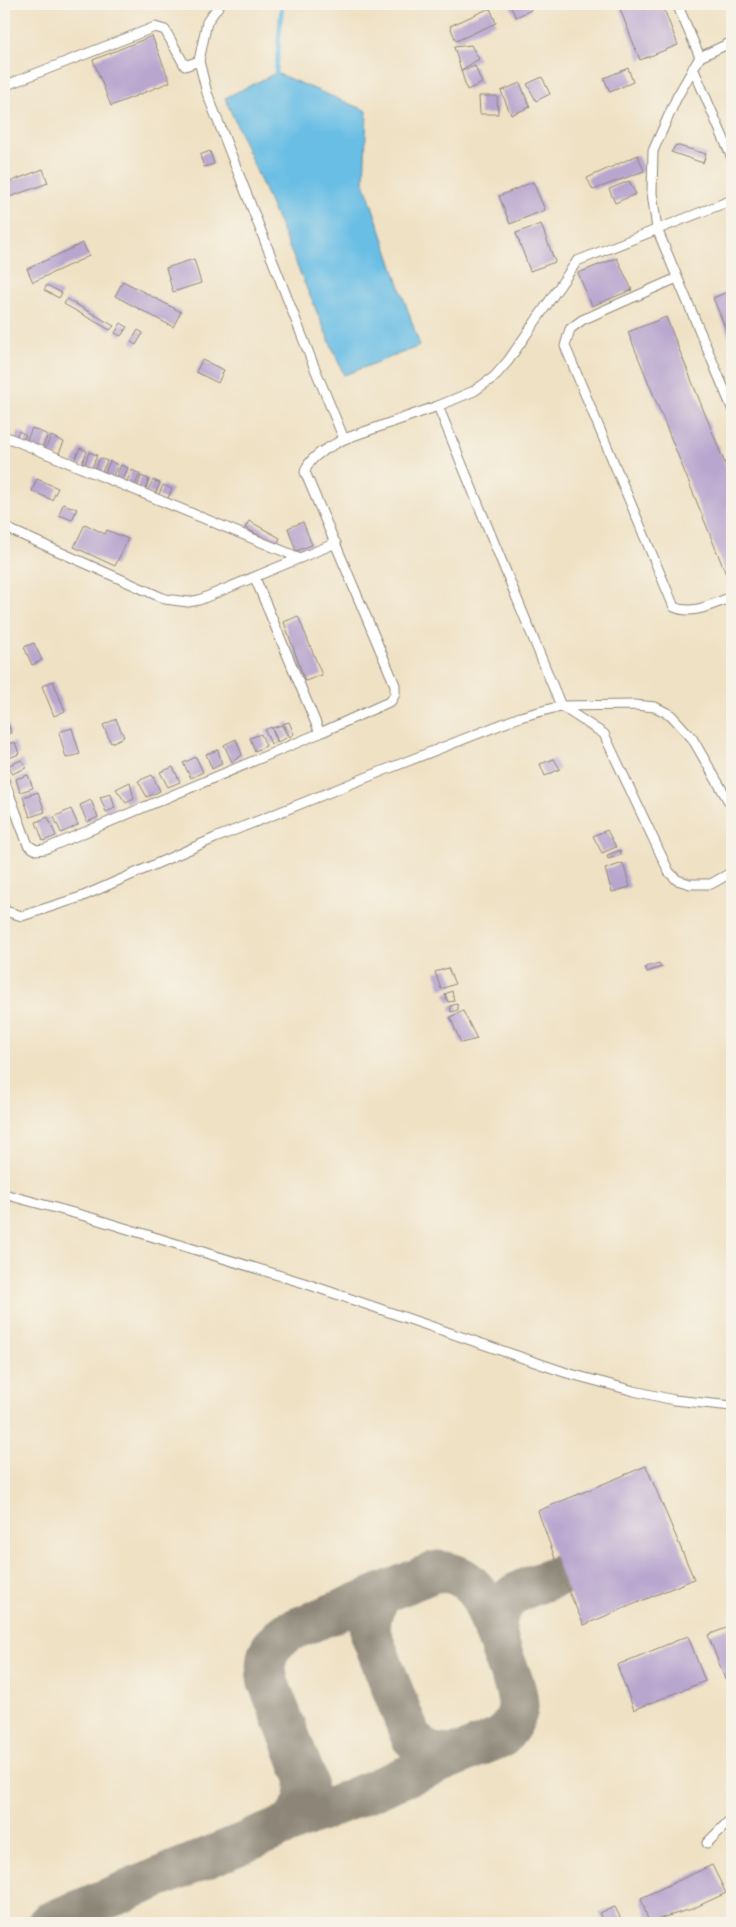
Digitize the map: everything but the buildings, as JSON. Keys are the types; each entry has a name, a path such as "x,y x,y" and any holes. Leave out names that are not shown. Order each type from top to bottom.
{"lane":[{"path":"220,4 207,22 198,61 207,93 309,355 344,439"},
{"path":"677,4 700,57"},
{"path":"4,86 155,27 165,30 184,66 198,61"},
{"path":"732,42 700,57 677,97 653,151 652,192 657,229 732,408"},
{"path":"693,68 732,158"},
{"path":"4,780 28,845 36,850 45,849 391,701 395,694 395,685 305,472 307,464 344,439 438,406 474,391 494,376 508,361 577,261 732,200"},
{"path":"677,278 582,320 570,329 566,346 674,607 684,612 696,610 732,596"},
{"path":"438,406 561,706 604,734 669,872 677,880 690,884 711,884 732,872"},
{"path":"4,436 300,558"},
{"path":"4,527 165,599 178,602 199,600 336,543"},
{"path":"255,578 320,733"},
{"path":"4,908 6,911 22,916 81,897 215,838 385,770 520,717 561,706 635,705 655,707 671,715 692,738 732,807"},
{"path":"4,1194 92,1218 304,1283 582,1378 674,1400 732,1406"},
{"path":"707,1843 732,1818"}],"water":[{"path":"276,73 367,111 364,182 420,346 344,375 225,98"}],"waterway":[{"path":"276,73 282,4"}],"taxiway":[{"path":"293,1822 304,1801 306,1778 268,1682 266,1666 268,1654 280,1637 287,1632 437,1571 451,1573 463,1578 471,1585 483,1603 497,1639"},
{"path":"48,1923 502,1737 510,1727 518,1707 512,1679 497,1635 497,1621 501,1608 516,1593 561,1575"},
{"path":"385,1592 377,1602 373,1612 371,1635 411,1737 421,1747 432,1752 438,1754 459,1754"}]}
